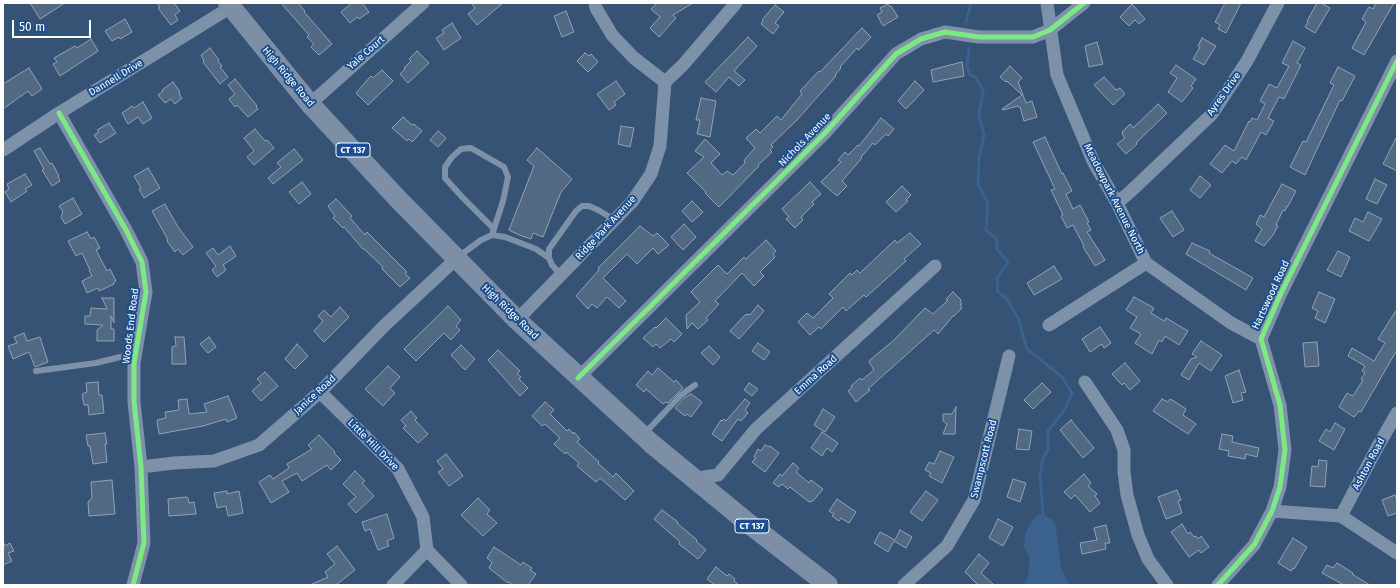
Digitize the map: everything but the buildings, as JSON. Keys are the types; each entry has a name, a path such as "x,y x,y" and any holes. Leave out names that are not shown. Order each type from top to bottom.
{"main road":[{"name":"High Ridge Road","path":"229,5 310,104 456,259 517,320 578,378 643,436 748,523 828,585"}],"street":[{"name":"Yale Court","path":"310,104 423,3"},
{"path":"595,3 596,8 612,35 634,58 665,82 683,65 736,3"},
{"name":"Meadowpark Avenue North","path":"1047,3 1057,75 1093,161 1117,203 1146,263 1231,323 1261,339"},
{"name":"Nichols Avenue","path":"578,378 824,134 896,54 921,39 944,32 979,37 1033,37 1050,30 1084,3"},
{"name":"Ayres Drive","path":"1117,203 1212,114 1247,61 1278,3"},
{"name":"Dannell Drive","path":"3,150 229,5"},
{"name":"Hartswood Road","path":"1218,585 1254,545 1272,511 1280,487 1285,450 1280,405 1261,339 1281,292 1397,61"},
{"name":"Ridge Park Avenue","path":"517,320 632,202 651,174 660,146 665,82"},
{"name":"Woods End Road","path":"59,113 126,230 142,262 146,292 134,363 134,402 141,467 144,543 133,585"},
{"name":"Janice Road","path":"141,467 174,463 214,462 259,445 320,392 384,326 456,259"},
{"path":"1048,325 1146,263"},
{"name":"Emma Road","path":"699,482 704,477 718,475 756,430 935,266"},
{"name":"Swampscott Road","path":"904,585 947,546 974,500 1009,356"},
{"path":"1085,382 1117,430 1124,450 1124,472 1127,495 1138,535 1148,559 1167,585"},
{"name":"Little Hill Drive","path":"320,392 398,469 423,517 427,550"},
{"name":"Ashton Road","path":"1341,516 1397,413"},
{"path":"1272,511 1341,516 1397,553"},
{"path":"393,585 427,550 462,585"}],"lane":[{"path":"492,235 503,201 508,177 504,167 484,155 471,148 461,149 452,157 445,167 445,178 494,228"},
{"path":"561,275 552,265 549,258 549,249 576,211 582,206 589,206 615,220"},
{"path":"456,259 481,240 492,235 505,237 536,249 549,258"},
{"path":"36,370 96,363 136,353"},
{"path":"643,436 680,395 695,385"}],"water":[{"path":"1043,514 1054,521 1061,568 1070,585 1025,585 1029,572 1029,556 1024,547 1025,535 1031,522 1037,515"}],"waterway":[{"path":"966,22 971,3"},
{"path":"969,48 967,67 970,75 975,77 983,90 979,116 984,135 979,159 978,185 988,203 986,230 997,239 997,249 1008,262 997,278 998,292 1007,299 1018,318 1027,349 1062,377 1072,393 1065,409 1048,431 1048,449 1043,459 1040,474 1043,514"}],"cycle path":[{"path":"578,378 824,134 896,54 921,39 945,32 979,37 1033,37 1050,30 1084,3"},
{"path":"1218,585 1254,545 1272,511 1280,487 1285,450 1280,405 1261,339 1281,293 1397,61"},
{"path":"59,113 126,230 142,262 146,292 134,363 134,402 141,467 144,543 133,585"}]}
